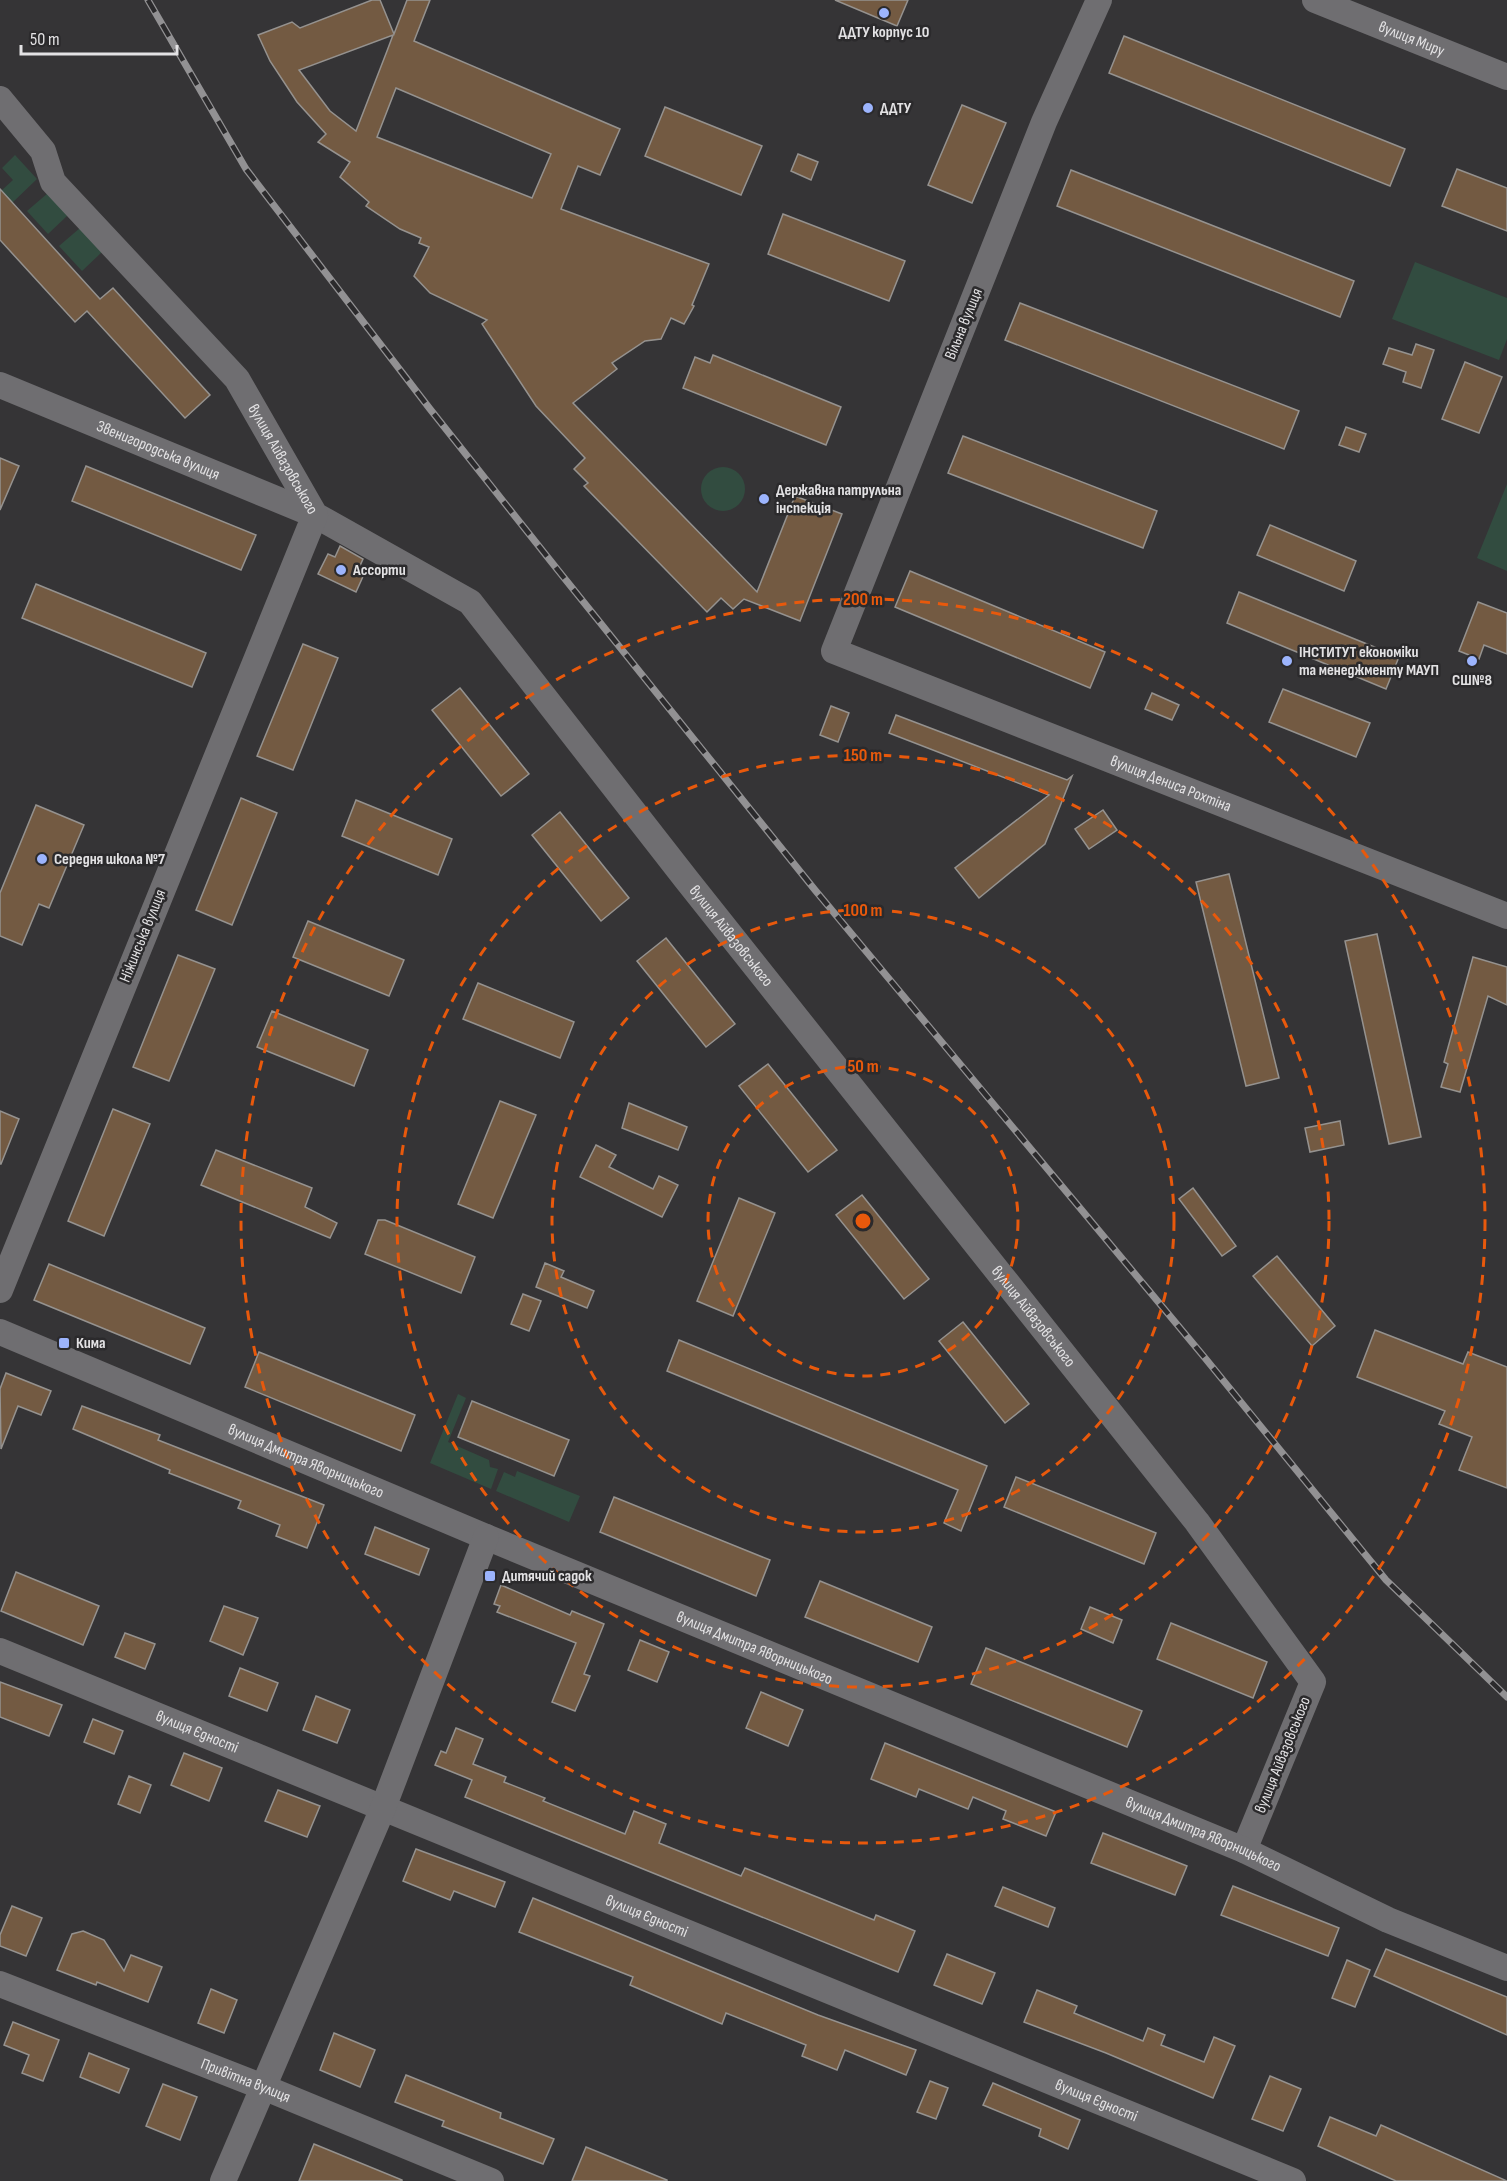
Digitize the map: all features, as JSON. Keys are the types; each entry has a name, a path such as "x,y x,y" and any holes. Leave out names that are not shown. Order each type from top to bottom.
{"street":[{"name":"Вільна вулиця","path":"834,651 1044,122 1099,0"},
{"name":"вулиця Миру","path":"1315,0 1507,77"},
{"name":"вулиця Айвазовського","path":"0,99 43,151 53,182 237,379 315,515 470,603 693,888 1197,1522 1313,1682 1245,1850"},
{"name":"Звенигородська вулиця","path":"0,385 315,515"},
{"name":"Ніжинська вулиця","path":"0,1290 315,515"},
{"name":"вулиця Дениса Рохтіна","path":"834,651 1507,916"},
{"name":"вулиця Дмитра Яворницького","path":"0,1332 486,1537 1245,1850 1388,1920 1507,1968"},
{"path":"223,2181 383,1808 486,1537"},
{"name":"вулиця Єдності","path":"0,1651 1293,2181"},
{"name":"Привітна вулиця","path":"0,1984 264,2087 491,2181"}],"green space":[{"path":"15,155 37,179 12,203 1,191 13,180 2,168"},
{"path":"48,193 68,215 48,234 27,211"},
{"path":"80,228 102,252 82,271 59,246"},
{"path":"1415,262 1507,298 1507,339 1499,360 1392,319"},
{"path":"723,467 738,474 745,489 738,504 723,511 708,504 701,489 708,474"},
{"path":"1507,484 1507,571 1477,558"},
{"path":"458,1394 466,1398 448,1442 489,1460 490,1467 498,1469 491,1489 430,1463"},
{"path":"517,1471 580,1496 569,1522 496,1491 504,1472 515,1477"}],"building":[{"path":"372,0 380,0 394,34 407,0 430,0 414,41 620,129 600,175 578,166 561,209 709,264 692,305 694,306 684,324 671,318 661,339 645,341 612,363 617,369 573,403 757,592 795,496 842,514 800,621 744,599 733,609 721,598 707,612 584,486 588,483 574,469 585,458 536,406 482,324 487,320 430,293 414,276 429,247 419,243 421,238 400,229 366,206 369,202 340,177 350,162 318,142 326,134 297,102 270,61 258,35 292,22 300,28","holes":["393,35 387,51 356,131 330,111 299,70","396,88 551,154 532,198 377,137"]},
{"name":"ДДТУ корпус 10","path":"835,0 908,0 897,26"},
{"path":"1124,36 1405,149 1390,186 1109,73"},
{"path":"962,105 1006,123 972,203 928,185"},
{"path":"665,107 762,146 741,195 645,156"},
{"path":"798,154 818,162 811,180 791,171"},
{"path":"1457,169 1507,188 1507,231 1442,206"},
{"path":"1071,170 1354,281 1340,317 1057,206"},
{"path":"0,189 100,299 113,288 210,395 185,418 87,311 75,322 0,240"},
{"path":"783,214 905,261 889,301 768,254"},
{"path":"1020,303 1299,411 1284,449 1005,340"},
{"path":"1416,344 1434,350 1421,388 1403,382 1406,372 1383,364 1389,348 1412,355"},
{"path":"713,355 841,407 826,445 683,388 695,357 710,363"},
{"path":"1465,362 1502,377 1479,433 1442,419"},
{"path":"1346,427 1366,434 1359,452 1339,445"},
{"path":"963,436 1157,511 1143,548 948,473"},
{"path":"0,458 19,466 0,510"},
{"path":"86,466 256,535 241,570 72,501"},
{"path":"1270,525 1356,561 1344,591 1257,555"},
{"name":"Ассорти","path":"340,546 363,559 359,568 365,572 356,592 318,574 328,554 335,557"},
{"path":"910,571 1105,652 1090,688 895,607"},
{"path":"36,584 206,653 192,687 22,618"},
{"path":"1239,592 1399,657 1386,689 1227,623"},
{"path":"1478,602 1507,613 1507,654 1484,645 1479,659 1459,651"},
{"path":"303,644 338,658 293,770 257,756"},
{"path":"460,688 529,774 501,796 432,710"},
{"path":"1283,689 1370,723 1356,757 1269,722"},
{"path":"1152,693 1179,705 1172,720 1145,709"},
{"path":"831,706 849,713 838,742 820,735"},
{"path":"896,715 1067,780 1072,776 1045,844 979,898 955,868 1049,795 889,733"},
{"path":"241,798 277,813 232,925 196,910"},
{"path":"356,800 452,839 438,875 342,836"},
{"name":"Середня школа №7","path":"36,805 84,825 49,908 39,904 22,945 0,936 0,893"},
{"path":"1103,810 1117,830 1089,849 1075,829"},
{"path":"560,812 629,898 601,921 532,835"},
{"path":"1229,874 1279,1078 1246,1086 1196,882"},
{"path":"308,921 404,960 389,996 293,957"},
{"path":"1377,934 1421,1137 1389,1144 1345,941"},
{"path":"666,938 735,1024 706,1047 637,961"},
{"path":"178,955 215,969 169,1081 133,1067"},
{"path":"1473,957 1507,967 1507,1005 1488,996 1460,1092 1441,1087 1448,1064 1444,1062"},
{"path":"478,983 574,1022 560,1058 463,1019"},
{"path":"272,1011 368,1050 354,1086 257,1047"},
{"path":"768,1064 837,1150 808,1172 739,1086"},
{"path":"500,1101 536,1115 493,1218 458,1204"},
{"path":"629,1103 687,1127 678,1150 622,1128"},
{"path":"113,1109 150,1124 104,1236 68,1221"},
{"path":"0,1111 19,1119 1,1164 0,1164"},
{"path":"1340,1121 1344,1145 1310,1152 1305,1128"},
{"path":"596,1145 616,1155 609,1167 653,1189 659,1176 678,1185 662,1217 580,1177"},
{"path":"216,1150 312,1188 305,1207 337,1223 330,1238 201,1185"},
{"path":"1193,1188 1236,1246 1222,1256 1179,1199"},
{"path":"862,1195 929,1279 904,1299 836,1215"},
{"path":"739,1198 775,1213 733,1316 697,1301"},
{"path":"378,1220 385,1220 475,1257 461,1293 365,1254"},
{"path":"1277,1256 1335,1326 1312,1346 1253,1276"},
{"path":"545,1263 564,1271 561,1277 594,1291 587,1308 536,1287"},
{"path":"49,1264 205,1328 190,1364 34,1300"},
{"path":"523,1294 541,1301 529,1331 511,1324"},
{"path":"963,1322 1029,1404 1005,1423 939,1341"},
{"path":"1375,1330 1463,1364 1468,1352 1507,1367 1507,1488 1459,1470 1472,1437 1439,1424 1445,1411 1357,1377"},
{"path":"679,1340 987,1466 961,1531 944,1523 958,1490 667,1371"},
{"path":"259,1352 415,1415 401,1451 245,1387"},
{"path":"6,1373 51,1391 41,1415 18,1406 1,1449 0,1389"},
{"path":"472,1401 569,1440 554,1476 458,1437"},
{"path":"82,1406 160,1435 158,1440 324,1505 307,1548 276,1536 280,1525 238,1508 241,1501 169,1473 170,1470 73,1429"},
{"path":"1016,1477 1156,1533 1144,1564 1004,1507"},
{"path":"614,1497 770,1560 756,1596 600,1532"},
{"path":"375,1527 429,1549 419,1575 365,1554"},
{"path":"16,1572 99,1606 83,1645 1,1611"},
{"path":"820,1581 932,1627 918,1662 805,1617"},
{"path":"501,1585 570,1615 572,1611 604,1624 584,1674 590,1676 575,1711 552,1702 576,1643 497,1612 500,1606 494,1604"},
{"path":"224,1606 258,1618 243,1655 210,1641"},
{"path":"1090,1607 1122,1620 1113,1643 1081,1629"},
{"path":"1171,1623 1267,1662 1253,1698 1157,1659"},
{"path":"125,1633 155,1644 145,1669 115,1657"},
{"path":"640,1640 669,1652 657,1682 628,1670"},
{"path":"986,1648 1142,1711 1127,1747 971,1684"},
{"path":"240,1668 278,1683 267,1711 229,1696"},
{"path":"0,1682 62,1705 49,1736 0,1717"},
{"path":"761,1692 803,1710 788,1746 746,1728"},
{"path":"316,1696 350,1710 337,1743 303,1730"},
{"path":"93,1719 123,1731 114,1754 84,1742"},
{"path":"456,1728 483,1739 473,1764 506,1777 504,1782 545,1798 543,1801 625,1834 634,1811 666,1824 659,1843 741,1876 745,1868 874,1920 876,1915 915,1931 898,1972 465,1797 472,1780 435,1765 441,1751 446,1753"},
{"path":"885,1743 1056,1812 1046,1836 1003,1819 1006,1811 973,1797 968,1809 919,1789 916,1797 871,1779"},
{"path":"184,1753 222,1768 209,1801 171,1785"},
{"path":"129,1776 151,1785 140,1813 118,1804"},
{"path":"278,1790 320,1806 307,1837 265,1821"},
{"path":"1103,1833 1187,1866 1175,1895 1091,1863"},
{"path":"416,1849 505,1882 495,1907 454,1891 450,1900 403,1881"},
{"path":"1233,1886 1339,1928 1328,1956 1221,1915"},
{"path":"1003,1887 1055,1908 1048,1927 995,1906"},
{"path":"533,1898 818,2015 916,2050 906,2075 845,2050 837,2070 802,2056 806,2045 726,2013 722,2024 630,1985 633,1977 519,1932"},
{"path":"12,1906 42,1918 26,1956 0,1946 0,1935"},
{"path":"83,1931 104,1940 124,1971 131,1955 162,1967 148,2002 97,1982 96,1985 57,1970 72,1934"},
{"path":"1386,1949 1507,1997 1507,2035 1374,1976"},
{"path":"947,1954 995,1973 982,2004 934,1985"},
{"path":"1347,1960 1370,1970 1355,2007 1332,1998"},
{"path":"211,1989 237,2000 224,2033 198,2023"},
{"path":"1037,1990 1077,2006 1074,2013 1143,2041 1148,2028 1165,2035 1161,2045 1204,2062 1214,2037 1235,2046 1213,2098 1106,2053 1024,2022"},
{"path":"13,2022 59,2040 43,2081 22,2073 29,2055 4,2045"},
{"path":"334,2033 375,2050 360,2087 320,2070"},
{"path":"89,2053 129,2069 119,2093 80,2077"},
{"path":"406,2075 501,2113 500,2118 554,2139 543,2164 442,2126 444,2121 395,2102"},
{"path":"1270,2076 1301,2089 1283,2131 1252,2119"},
{"path":"930,2081 948,2088 936,2119 917,2112"},
{"path":"993,2083 1080,2120 1068,2149 1039,2136 1041,2129 983,2105"},
{"path":"163,2084 197,2097 180,2140 146,2126"},
{"path":"1330,2117 1376,2136 1381,2125 1507,2181 1396,2181 1318,2146"},
{"path":"314,2144 402,2180 402,2181 299,2181"},
{"path":"586,2147 667,2180 667,2181 572,2181"}],"railway":[{"path":"148,0 246,169 430,409 557,569 815,890 1205,1358 1386,1580 1507,1697"}],"place":[{"name":"ДДТУ корпус 10","path":"884,13"},
{"name":"ДДТУ","path":"868,108"},
{"name":"Державна патрульна інспекція","path":"764,499"},
{"name":"Ассорти","path":"341,570"},
{"name":"ІНСТИТУТ економіки та менеджменту МАУП","path":"1287,661"},
{"name":"СШ№8","path":"1472,661"},
{"name":"Середня школа №7","path":"42,859"},
{"name":"Кима","path":"64,1343"},
{"name":"Дитячий садок","path":"490,1576"}]}
